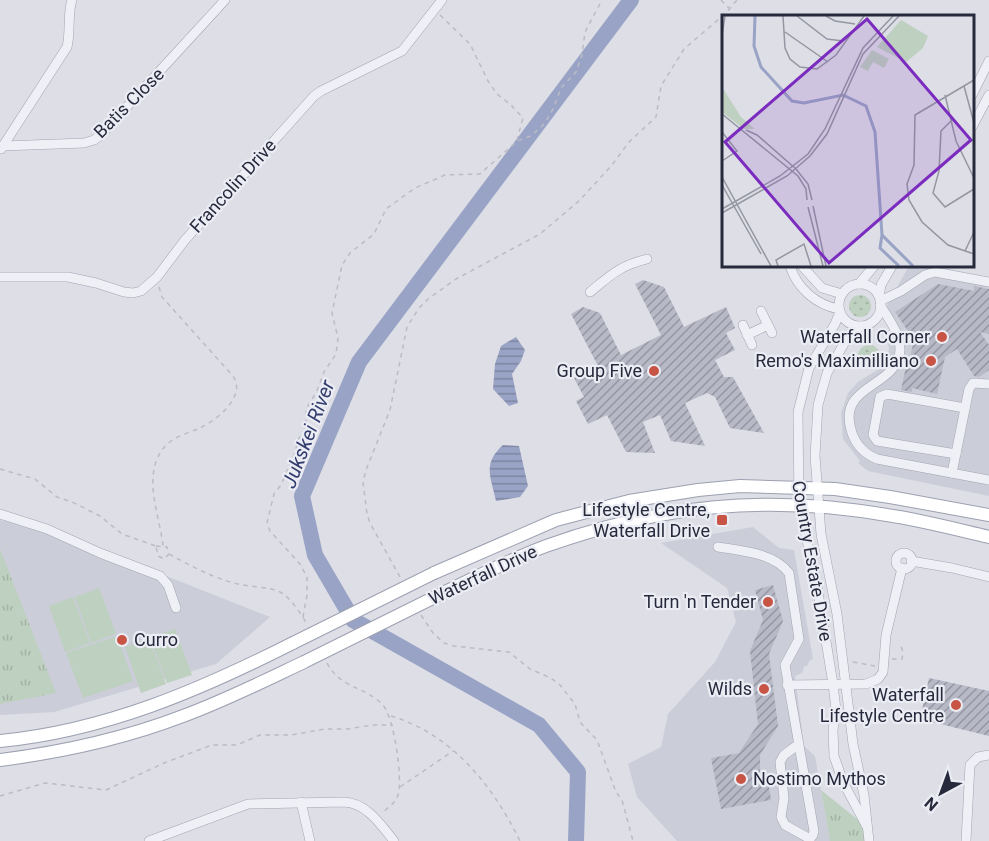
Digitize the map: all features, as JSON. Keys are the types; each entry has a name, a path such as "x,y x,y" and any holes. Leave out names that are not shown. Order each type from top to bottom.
{"main road":[{"name":"Waterfall Drive","path":"0,741 83,727 173,699 213,683 434,573 556,520 593,509 698,490 740,486 855,491 989,516"},
{"name":"Waterfall Drive","path":"0,760 79,747 182,717 304,662 443,593 544,547 633,520 728,505 799,505 886,514 989,537"}],"street":[{"name":"Batis Close","path":"2,148 67,47 69,10 72,0"},
{"name":"Batis Close","path":"2,148 84,143 94,140 123,112 225,0"},
{"name":"Francolin Drive","path":"0,277 68,277 133,293 141,291 157,277 185,240 314,96 402,51 442,0"},
{"path":"974,91 989,62"},
{"path":"974,124 989,95"},
{"path":"590,292 619,268 647,259"},
{"path":"791,267 801,287 808,294 836,309 849,322 865,325 874,322 896,332"},
{"path":"804,267 822,288 844,292"},
{"path":"836,309 844,292 859,284 873,267"},
{"path":"865,325 878,316 881,285 891,267"},
{"path":"880,301 901,291 925,275 935,272 989,282"},
{"path":"859,284 871,287 880,301 896,332 900,356 886,376 862,391 853,403 850,426 857,444 871,456 989,480"},
{"name":"Country Estate Drive","path":"836,309 836,324 809,368 798,412 799,505 816,580 833,684 836,711 833,730 834,756 838,773 867,827"},
{"path":"747,335 770,329 761,311"},
{"path":"743,325 752,345"},
{"name":"Country Estate Drive","path":"865,325 849,335 827,373 821,393 815,445 821,534 845,664 853,744 864,795 869,841"},
{"path":"952,473 970,386 978,383 989,384"},
{"path":"956,454 876,441 873,435 880,398 887,394 965,408"},
{"path":"0,514 46,529 160,576 168,585 176,608"},
{"path":"718,547 772,560 789,573 799,639 786,662 787,686 799,744 814,831 810,839 785,825 781,817 784,798 780,762 784,755 799,744"},
{"path":"787,686 866,684 876,681 883,672 886,635 902,568 896,563 899,556 906,554 911,561 989,577"},
{"path":"966,841 969,765 978,758 989,755"},
{"path":"149,841 171,838 248,804 344,801 357,803 394,841"},
{"path":"301,802 310,841"}],"path":[{"path":"303,617 307,577 300,564 270,531 267,523 274,494 282,485 297,442 306,427 306,409 317,391 324,372 336,354 338,338 332,313 342,265 350,253 374,234 390,205 416,188 445,175 484,172 491,162 517,141 531,136 538,130 550,115 561,88 576,72 582,55 585,32 602,0"},
{"path":"721,0 730,9"},
{"path":"723,15 736,0"},
{"path":"435,9 470,44 497,94 523,118 517,141"},
{"path":"405,585 370,523 363,482 390,410 404,339 411,319 418,308 438,291 484,263 540,234 580,200 612,165 629,142 656,117 661,86 684,49 722,16"},
{"path":"157,277 162,297 237,381 237,391 233,400 219,415 203,427 173,440 162,449 156,461 153,474 154,493 163,546"},
{"path":"0,469 35,479 57,497 100,516 122,534 159,547 167,547 169,554 164,559 158,556 156,546"},
{"path":"419,611 433,633 444,643 509,652 530,669 551,678 560,685 575,704 580,722 597,740 616,792 622,800 633,841"},
{"path":"845,664 853,662 875,666 876,660 902,659 901,646"},
{"path":"390,716 419,727 454,750 482,780 520,841"},
{"path":"0,796 45,783 106,790 164,763 212,745 237,745 260,735 291,735 325,729 393,725"},
{"path":"399,788 454,750"}],"shaded area":[{"name":"Waterfall Corner","path":"908,267 928,267 989,278 989,496 868,471 858,463 860,461 843,439 841,413 848,393 858,382 882,367 888,357 889,347 885,338 898,326 889,316 887,305"},
{"name":"Curro","path":"0,520 47,529 270,617 216,664 54,712 0,715"},
{"name":"Wilds","path":"753,527 779,548 794,550 813,659 804,667 802,673 795,676 804,746 815,756 830,841 677,841 637,797 628,764 661,747 668,714 715,662 736,622 727,588 661,543"}],"green space":[{"path":"860,295 868,298 871,306 868,314 860,317 852,314 849,306 852,298"},
{"path":"869,345 877,348 880,356 877,364 869,367 861,364 858,356 861,348"},
{"path":"0,549 56,693 0,704"},
{"path":"99,588 116,634 91,643 75,597"},
{"path":"73,597 90,643 65,652 49,606"},
{"path":"175,629 192,675 167,683 150,638"},
{"path":"117,636 133,681 83,698 66,653"},
{"path":"149,638 166,684 141,693 125,647"},
{"path":"821,790 867,827 869,841 830,841"}],"water":[{"path":"516,337 525,350 512,374 518,403 509,406 493,389 495,364 501,346"},
{"path":"503,445 519,446 528,486 520,497 496,501 490,478 490,465 492,458"}],"building":[{"name":"Group Five","path":"643,280 664,287 684,327 726,307 735,328 726,333 735,350 715,360 724,377 733,377 764,433 730,428 715,397 707,393 685,403 705,446 671,441 660,415 643,422 655,453 626,452 607,415 588,424 576,401 584,397 574,378 598,366 571,314 583,307 600,313 621,355 661,335 635,284"},
{"name":"Waterfall Corner","path":"938,284 974,291 974,286 989,289 989,334 980,332 989,345 989,370 979,377 974,376 957,349 945,357 937,394 912,388 912,392 901,390 914,340 895,312"},
{"name":"Wilds","path":"773,585 783,621 769,654 778,726 760,755 760,773 767,773 771,800 721,809 711,758 739,753 758,724 750,651 763,620 755,590"},
{"name":"Waterfall Lifestyle Centre","path":"929,678 989,691 989,736 920,719"}],"waterway":[{"name":"Jukskei River","path":"576,841 578,772 539,725 353,620 315,555 302,496 359,362 631,0"}],"place":[{"name":"Waterfall Corner","path":"942,337"},
{"name":"Remo's Maximilliano","path":"931,361"},
{"name":"Group Five","path":"654,371"},
{"name":"Lifestyle Centre, Waterfall Drive","path":"722,520"},
{"name":"Turn 'n Tender","path":"768,602"},
{"name":"Curro","path":"122,640"},
{"name":"Wilds","path":"764,689"},
{"name":"Waterfall Lifestyle Centre","path":"956,705"},
{"name":"Nostimo Mythos","path":"741,779"}]}
